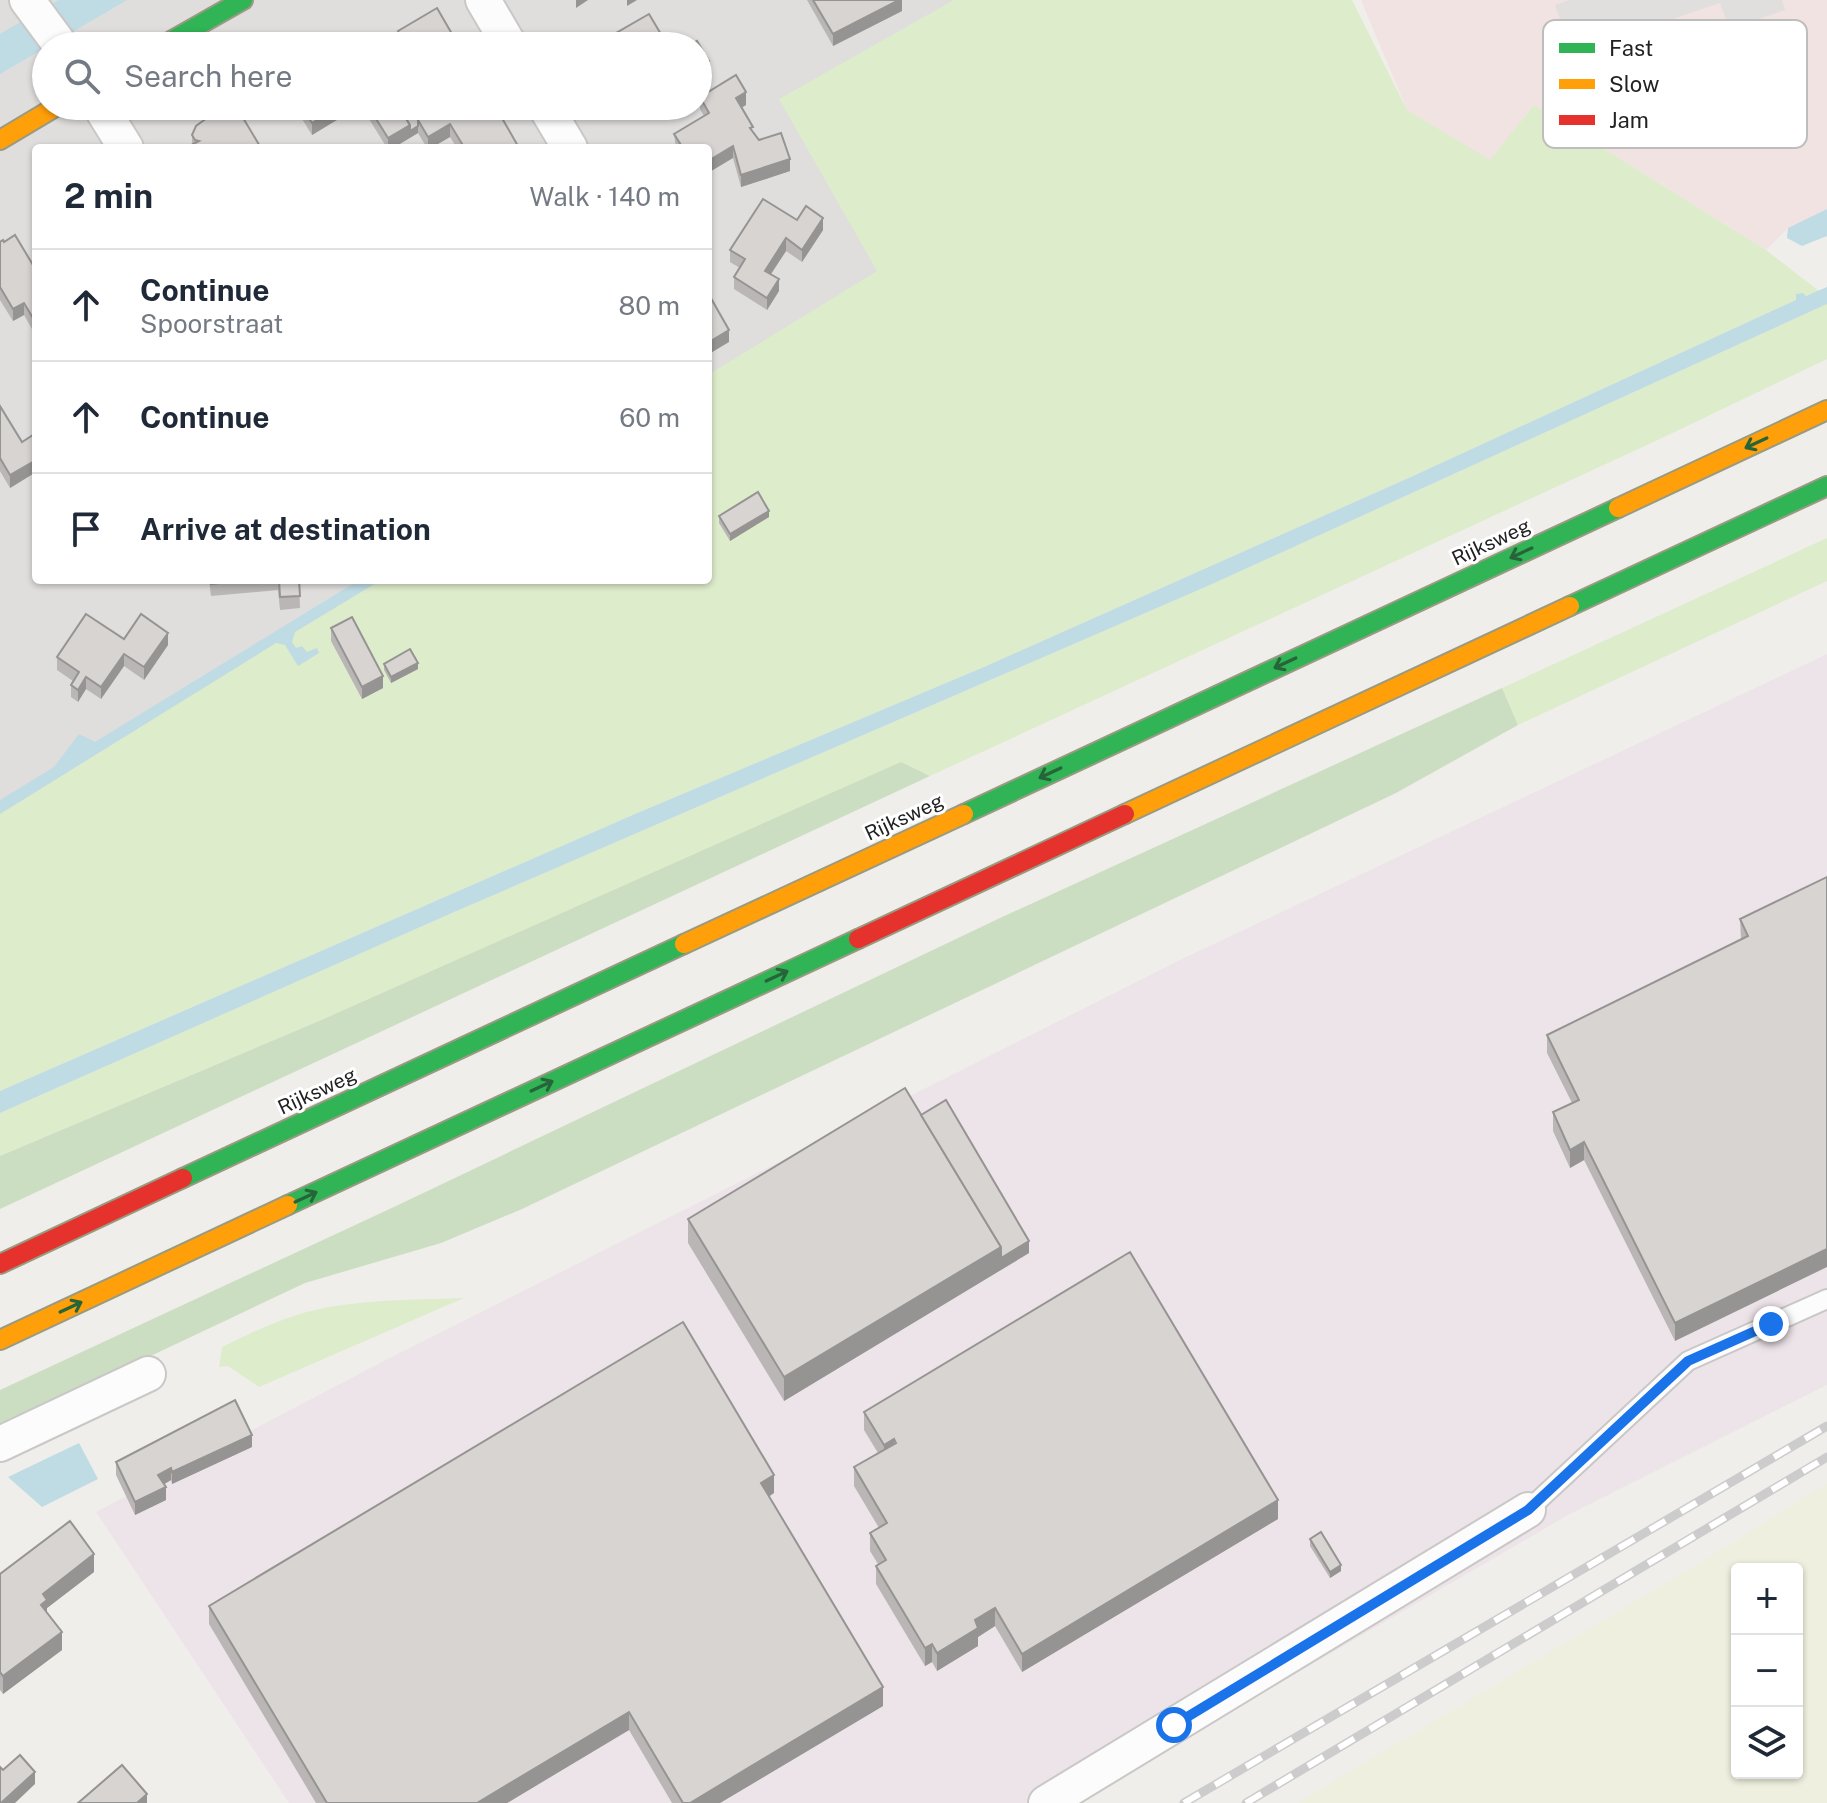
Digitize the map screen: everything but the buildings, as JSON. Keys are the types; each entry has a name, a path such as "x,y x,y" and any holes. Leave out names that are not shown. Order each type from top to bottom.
{"main road":[{"path":"187,32 243,0"},
{"path":"0,140 34,120"},
{"name":"Rijksweg","path":"0,1264 1827,410"},
{"path":"0,1340 1827,486"}],"street":[{"path":"483,0 502,32"},
{"path":"27,1 50,32"},
{"path":"109,120 124,144"},
{"path":"553,120 568,144"},
{"path":"0,1444 148,1374"},
{"path":"1046,1803 1528,1510"}],"lane":[{"path":"1528,1510 1688,1361 1827,1299"}],"shaded area":[{"path":"0,0 983,0 893,274 712,426 712,144 32,144 32,584 521,584 0,1018"},
{"path":"1361,0 1827,0 1827,209 1788,228 1766,250 1603,148 1807,148 1807,20 1543,20 1543,111 1534,105 1490,161 1407,110"},
{"path":"1569,0 1782,0 1785,10 1756,20 1726,20 1720,3 1670,20 1560,20 1555,5"},
{"path":"1827,654 1827,1385 1568,1515 1074,1803 289,1803 96,1512 376,1365 1182,959"}],"green space":[{"path":"954,0 1352,0 1407,110 1490,160 1534,105 1543,111 1543,148 1603,148 1766,250 1819,291 1806,296 1796,295 1796,300 1413,476 984,667 635,814 0,1091 0,808 366,584 712,584 712,373 877,271 779,99"},
{"path":"1827,304 1827,359 1660,439 930,776 901,763 319,1021 0,1156 0,1113 452,913 1210,585"},
{"path":"1827,538 1827,581 1518,725 1502,688"},
{"path":"1502,688 1518,725 1396,793 522,1209 441,1243 305,1283 0,1427 0,1390 396,1206 1000,918"},
{"path":"901,762 930,776 0,1209 0,1156 319,1021"},
{"path":"464,1298 259,1387 228,1366 219,1367 222,1347 303,1313 362,1303"},
{"path":"1827,1483 1827,1803 1297,1803 1711,1556"}],"water":[{"path":"59,0 127,0 72,32 32,32 32,55 0,74 0,34"},
{"path":"1827,209 1827,236 1802,246 1787,238 1788,228"},
{"path":"1827,287 1827,304 1210,585 452,913 0,1113 0,1091 635,814 984,667 1413,476 1796,300 1796,294 1806,296"},
{"path":"352,584 374,584 295,632 292,642 296,648 302,646 307,652 317,648 319,653 298,666 285,645 276,643 0,814 0,800 54,767 79,734 95,742"},
{"path":"79,1443 98,1479 42,1507 8,1477"}],"railway":[{"path":"1184,1803 1827,1426"},
{"path":"1246,1803 1827,1457"}],"traffic: fast":[{"path":"187,32 243,0"},
{"path":"1570,606 1827,486"},
{"path":"964,814 1618,508"},
{"path":"288,1205 858,939"},
{"path":"183,1178 684,944"}],"traffic: slow":[{"path":"0,140 34,120"},
{"path":"1618,508 1827,410"},
{"path":"1125,814 1570,606"},
{"path":"684,944 964,814"},
{"path":"0,1340 288,1205"}],"traffic: jam":[{"path":"858,939 1125,814"},
{"path":"0,1264 183,1178"}],"route":[{"path":"1174,1725 1528,1510 1688,1361 1771,1324"}]}
